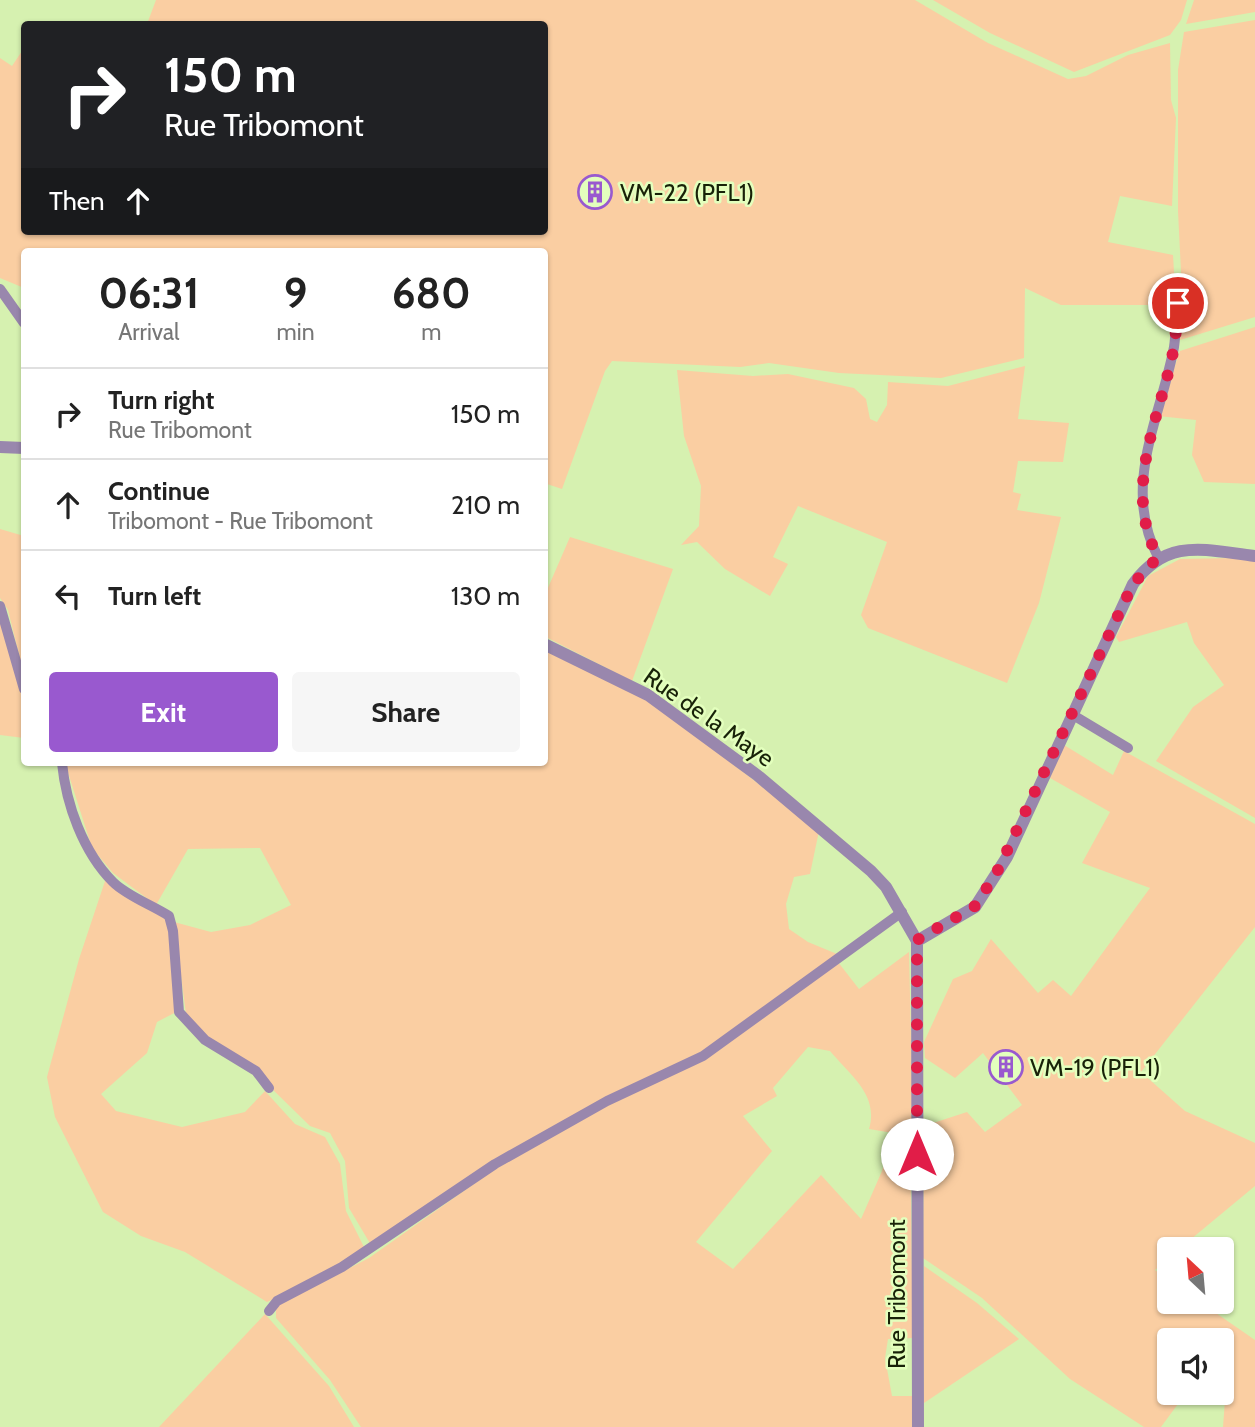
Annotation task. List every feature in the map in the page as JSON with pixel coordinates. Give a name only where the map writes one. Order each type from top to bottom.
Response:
[{"type":"street","points":[[0,289],[21,319]]},
{"type":"street","points":[[1158,557],[1146,535],[1143,519],[1149,435],[1174,348],[1178,303]]},
{"type":"street","points":[[0,447],[21,449]]},
{"type":"street","points":[[917,940],[975,906],[1007,857],[1133,584],[1158,557],[1189,550],[1255,556]]},
{"type":"street","points":[[0,606],[21,679]]},
{"type":"street","name":"Rue de la Maye","points":[[548,646],[648,695],[757,775],[839,842],[878,879],[902,912],[917,940]]},
{"type":"street","points":[[1073,715],[1128,748]]},
{"type":"street","points":[[62,766],[65,794],[89,850],[113,883],[169,916],[173,931],[179,1012],[205,1040],[256,1071],[269,1088]]},
{"type":"street","points":[[269,1311],[277,1301],[342,1267],[495,1164],[607,1101],[703,1056],[902,912]]},
{"type":"street","name":"Rue Tribomont","points":[[917,940],[918,1427]]},
{"type":"shaded area","points":[[156,0],[915,0],[988,43],[1068,79],[1086,76],[1128,55],[1170,43],[1171,100],[1176,118],[1172,206],[1120,196],[1108,242],[1173,255],[1176,305],[1061,305],[1025,288],[1024,358],[941,378],[839,373],[769,363],[740,367],[612,361],[605,371],[562,489],[548,484],[548,248],[21,248],[21,287],[0,278],[0,58],[12,66],[21,52],[21,235],[548,235],[548,21],[148,21]]},
{"type":"shaded area","points":[[933,0],[1187,0],[1181,20],[1170,35],[1074,72],[990,33]]},
{"type":"shaded area","points":[[1194,0],[1255,0],[1255,12],[1186,24]]},
{"type":"shaded area","points":[[1255,20],[1255,317],[1180,340],[1182,292],[1178,211],[1178,70],[1184,32]]},
{"type":"shaded area","points":[[1255,327],[1255,484],[1204,482],[1192,455],[1196,420],[1158,416],[1180,351]]},
{"type":"shaded area","points":[[1025,366],[1018,419],[1069,423],[1063,462],[1018,461],[1013,492],[1021,494],[1017,510],[1061,517],[1039,603],[1007,683],[868,628],[861,615],[887,542],[798,506],[773,557],[788,564],[770,596],[725,569],[697,542],[681,545],[699,526],[701,486],[684,436],[677,370],[753,376],[788,374],[854,388],[866,399],[870,419],[877,422],[887,405],[888,382],[948,386]]},
{"type":"shaded area","points":[[0,529],[21,535],[21,663],[8,610],[0,598]]},
{"type":"shaded area","points":[[570,537],[673,569],[632,681],[548,638],[548,588]]},
{"type":"shaded area","points":[[1233,558],[1255,561],[1255,818],[1156,761],[1193,707],[1224,685],[1194,643],[1187,622],[1119,642],[1116,637],[1148,576],[1180,559]]},
{"type":"shaded area","points":[[0,611],[21,684],[21,738],[0,735]]},
{"type":"shaded area","points":[[548,651],[628,688],[670,715],[819,831],[810,874],[794,877],[786,904],[789,929],[808,942],[837,954],[709,1048],[609,1096],[371,1245],[349,1208],[345,1161],[330,1133],[310,1126],[268,1085],[211,1041],[186,1014],[174,922],[211,932],[250,925],[291,905],[260,848],[188,849],[156,905],[113,873],[92,848],[66,766],[548,766]]},
{"type":"shaded area","points":[[1064,745],[1113,775],[1124,751],[1255,824],[1255,927],[1141,1072],[1185,1111],[1255,1143],[1255,1186],[1193,1237],[1157,1237],[1155,1270],[1157,1314],[1217,1314],[1255,1340],[1255,1427],[1223,1427],[1225,1405],[1234,1405],[1234,1328],[1157,1328],[1157,1405],[1177,1405],[1161,1427],[1144,1427],[1070,1379],[982,1298],[923,1258],[924,1126],[967,1112],[985,1132],[1022,1105],[983,1053],[955,1078],[925,1058],[924,1042],[953,979],[972,971],[991,939],[1038,993],[1053,980],[1071,996],[1150,888],[1082,863],[1110,812],[1050,778]]},
{"type":"shaded area","points":[[106,878],[167,918],[180,1010],[157,1022],[147,1053],[101,1094],[116,1111],[182,1127],[245,1112],[265,1091],[295,1124],[325,1137],[340,1164],[346,1211],[366,1251],[331,1272],[267,1302],[185,1252],[141,1236],[103,1212],[55,1117],[47,1077],[79,959]]},
{"type":"shaded area","points":[[909,952],[913,1124],[893,1133],[869,1129],[870,1106],[861,1087],[830,1051],[808,1047],[773,1088],[777,1096],[743,1116],[772,1151],[696,1242],[733,1269],[821,1175],[861,1219],[882,1171],[890,1142],[910,1137],[913,1338],[888,1339],[885,1358],[892,1396],[913,1396],[914,1427],[361,1427],[330,1380],[276,1318],[276,1306],[369,1258],[492,1171],[594,1112],[709,1056],[838,962],[859,989]]},
{"type":"shaded area","points":[[924,1266],[977,1303],[1019,1339],[924,1403]]},
{"type":"shaded area","points":[[265,1314],[329,1386],[354,1427],[159,1427]]},
{"type":"place","name":"VM-22 (PFL1)","points":[[595,192]]},
{"type":"place","name":"VM-19 (PFL1)","points":[[1006,1067]]},
{"type":"route","points":[[917,1154],[917,940],[975,906],[1007,857],[1133,584],[1158,557],[1146,535],[1143,519],[1149,435],[1174,348],[1178,303]]}]
